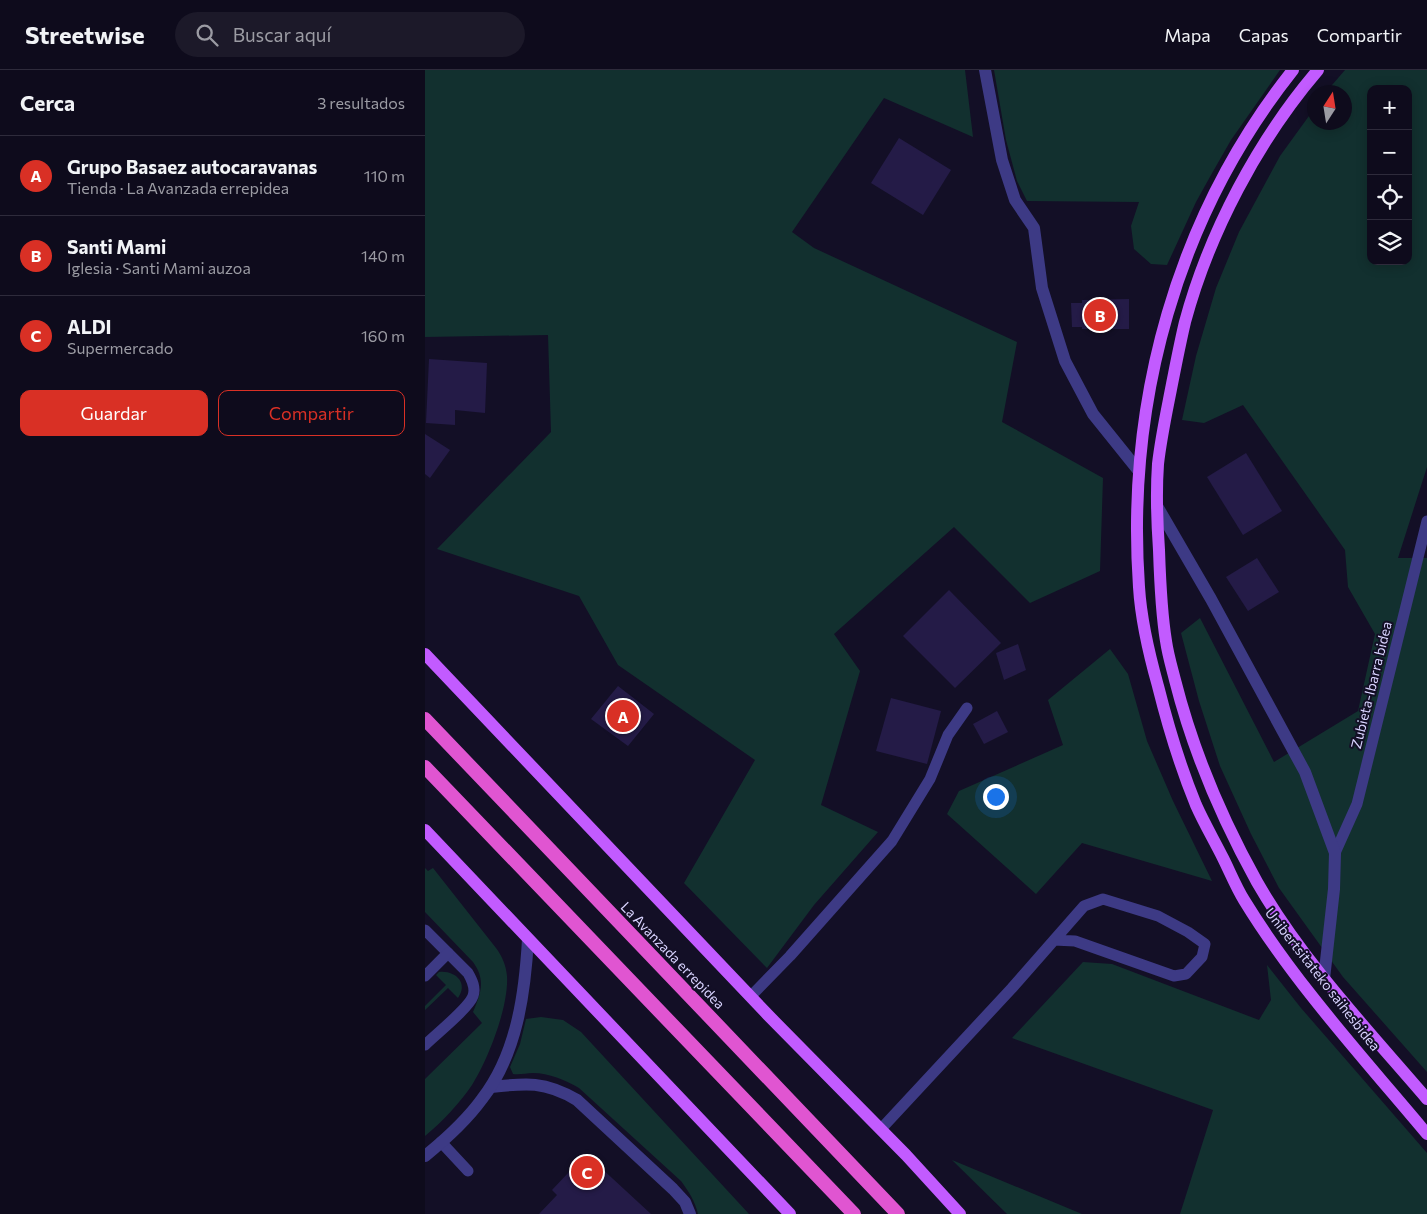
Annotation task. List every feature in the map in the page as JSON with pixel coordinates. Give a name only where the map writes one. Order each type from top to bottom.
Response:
[{"type":"highway","name":"La Avanzada errepidea","points":[[425,719],[898,1214]]},
{"type":"highway","points":[[425,767],[854,1214]]},
{"type":"main road","name":"Unibertsitateko saihesbidea","points":[[1293,70],[1272,97],[1226,170],[1193,241],[1167,311],[1149,396],[1139,470],[1136,508],[1139,590],[1149,652],[1169,730],[1197,805],[1242,897],[1263,931],[1313,996],[1427,1134]]},
{"type":"main road","name":"Unibertsitateko saihesbidea","points":[[1318,70],[1303,88],[1236,194],[1205,261],[1185,322],[1167,408],[1159,463],[1157,506],[1160,590],[1166,644],[1184,715],[1218,804],[1257,882],[1325,979],[1427,1100]]},
{"type":"main road","points":[[425,654],[751,996],[906,1155],[960,1214]]},
{"type":"main road","points":[[425,830],[790,1214]]},
{"type":"main road","points":[[906,1155],[969,1214]]},
{"type":"street","points":[[985,70],[1002,160],[1015,200],[1034,228],[1042,288],[1065,361],[1093,414],[1139,470]]},
{"type":"street","points":[[1157,506],[1211,599],[1305,772],[1335,853],[1334,890],[1325,979]]},
{"type":"street","points":[[425,1156],[456,1129],[491,1087],[514,1033],[526,971],[528,939]]},
{"type":"street","points":[[491,1087],[528,1083],[562,1091],[577,1100],[673,1189],[685,1202],[690,1214]]},
{"type":"lane","name":"Zubieta-Ibarra bidea","points":[[1335,853],[1357,804],[1427,521]]},
{"type":"lane","points":[[751,996],[790,956],[892,841],[930,779],[948,735],[967,708]]},
{"type":"lane","points":[[881,1129],[1012,988],[1054,940],[1084,906],[1103,899],[1158,916],[1188,932],[1205,944],[1202,957],[1186,974],[1174,976],[1075,941],[1054,940]]},
{"type":"lane","points":[[425,930],[468,973],[474,990],[470,1003],[425,1045]]},
{"type":"lane","points":[[425,976],[448,953]]},
{"type":"lane","points":[[441,1142],[468,1171]]},
{"type":"green space","points":[[425,70],[965,70],[973,137],[884,98],[792,232],[814,248],[1017,342],[1002,422],[1103,478],[1100,571],[1030,603],[954,527],[834,634],[860,671],[821,805],[878,832],[814,905],[767,968],[684,883],[755,760],[618,665],[579,596],[437,549],[551,432],[548,335],[425,337]]},
{"type":"green space","points":[[994,70],[1280,70],[1231,140],[1196,202],[1167,265],[1151,264],[1134,249],[1131,226],[1139,202],[1027,201],[1017,181],[1006,140]]},
{"type":"green space","points":[[1345,70],[1427,70],[1427,467],[1398,558],[1427,558],[1427,1072],[1343,977],[1279,888],[1251,834],[1220,766],[1199,701],[1181,633],[1200,618],[1274,762],[1358,711],[1375,634],[1348,587],[1345,550],[1243,405],[1204,423],[1182,420],[1196,356],[1216,288],[1239,232],[1280,156],[1307,119],[1307,130],[1352,130],[1352,85],[1332,85]]},
{"type":"green space","points":[[1110,649],[1128,674],[1147,741],[1173,801],[1212,881],[1082,843],[1036,894],[947,814],[959,791],[1063,745],[1048,700]]},
{"type":"green space","points":[[425,868],[428,871],[433,868],[496,948],[506,968],[507,988],[501,1017],[485,1062],[467,1092],[425,1136],[425,1079],[482,1023],[473,1012],[481,987],[480,975],[477,969],[473,962],[425,912]]},
{"type":"green space","points":[[1083,962],[1112,964],[1259,1020],[1271,1000],[1267,965],[1301,1008],[1427,1153],[1427,1214],[1180,1214],[1213,1110],[1012,1038]]},
{"type":"green space","points":[[439,972],[455,975],[461,983],[461,992],[458,998],[448,988],[425,1010],[425,1006],[446,985],[436,975]]},
{"type":"green space","points":[[541,1017],[563,1020],[581,1032],[749,1214],[698,1214],[691,1197],[681,1181],[579,1088],[545,1074],[513,1074],[510,1067],[520,1044],[526,1019]]},
{"type":"green space","points":[[952,1160],[1082,1214],[1007,1214]]},
{"type":"building","points":[[899,138],[951,170],[923,215],[871,183]]},
{"type":"building","points":[[1129,299],[1129,329],[1082,329],[1082,327],[1072,327],[1071,303],[1082,303],[1082,300]]},
{"type":"building","points":[[429,359],[487,363],[485,413],[455,410],[455,425],[426,423]]},
{"type":"building","points":[[425,434],[450,450],[430,478],[425,474]]},
{"type":"building","points":[[1246,453],[1282,511],[1243,535],[1207,477]]},
{"type":"building","points":[[1257,558],[1279,592],[1248,611],[1226,577]]},
{"type":"building","points":[[949,590],[1001,643],[955,688],[903,636]]},
{"type":"building","points":[[1018,644],[1026,670],[1004,680],[996,653]]},
{"type":"building","points":[[618,686],[654,714],[628,746],[591,719]]},
{"type":"building","points":[[891,698],[941,711],[927,764],[876,751]]},
{"type":"building","points":[[997,711],[1008,732],[984,744],[973,724]]},
{"type":"building","points":[[586,1154],[651,1214],[539,1214],[557,1195],[552,1190]]},
{"type":"place","name":"Santi Mami","points":[[1100,315]]},
{"type":"place","name":"Grupo Basaez autocaravanas","points":[[623,716]]},
{"type":"place","name":"ALDI","points":[[587,1172]]}]
